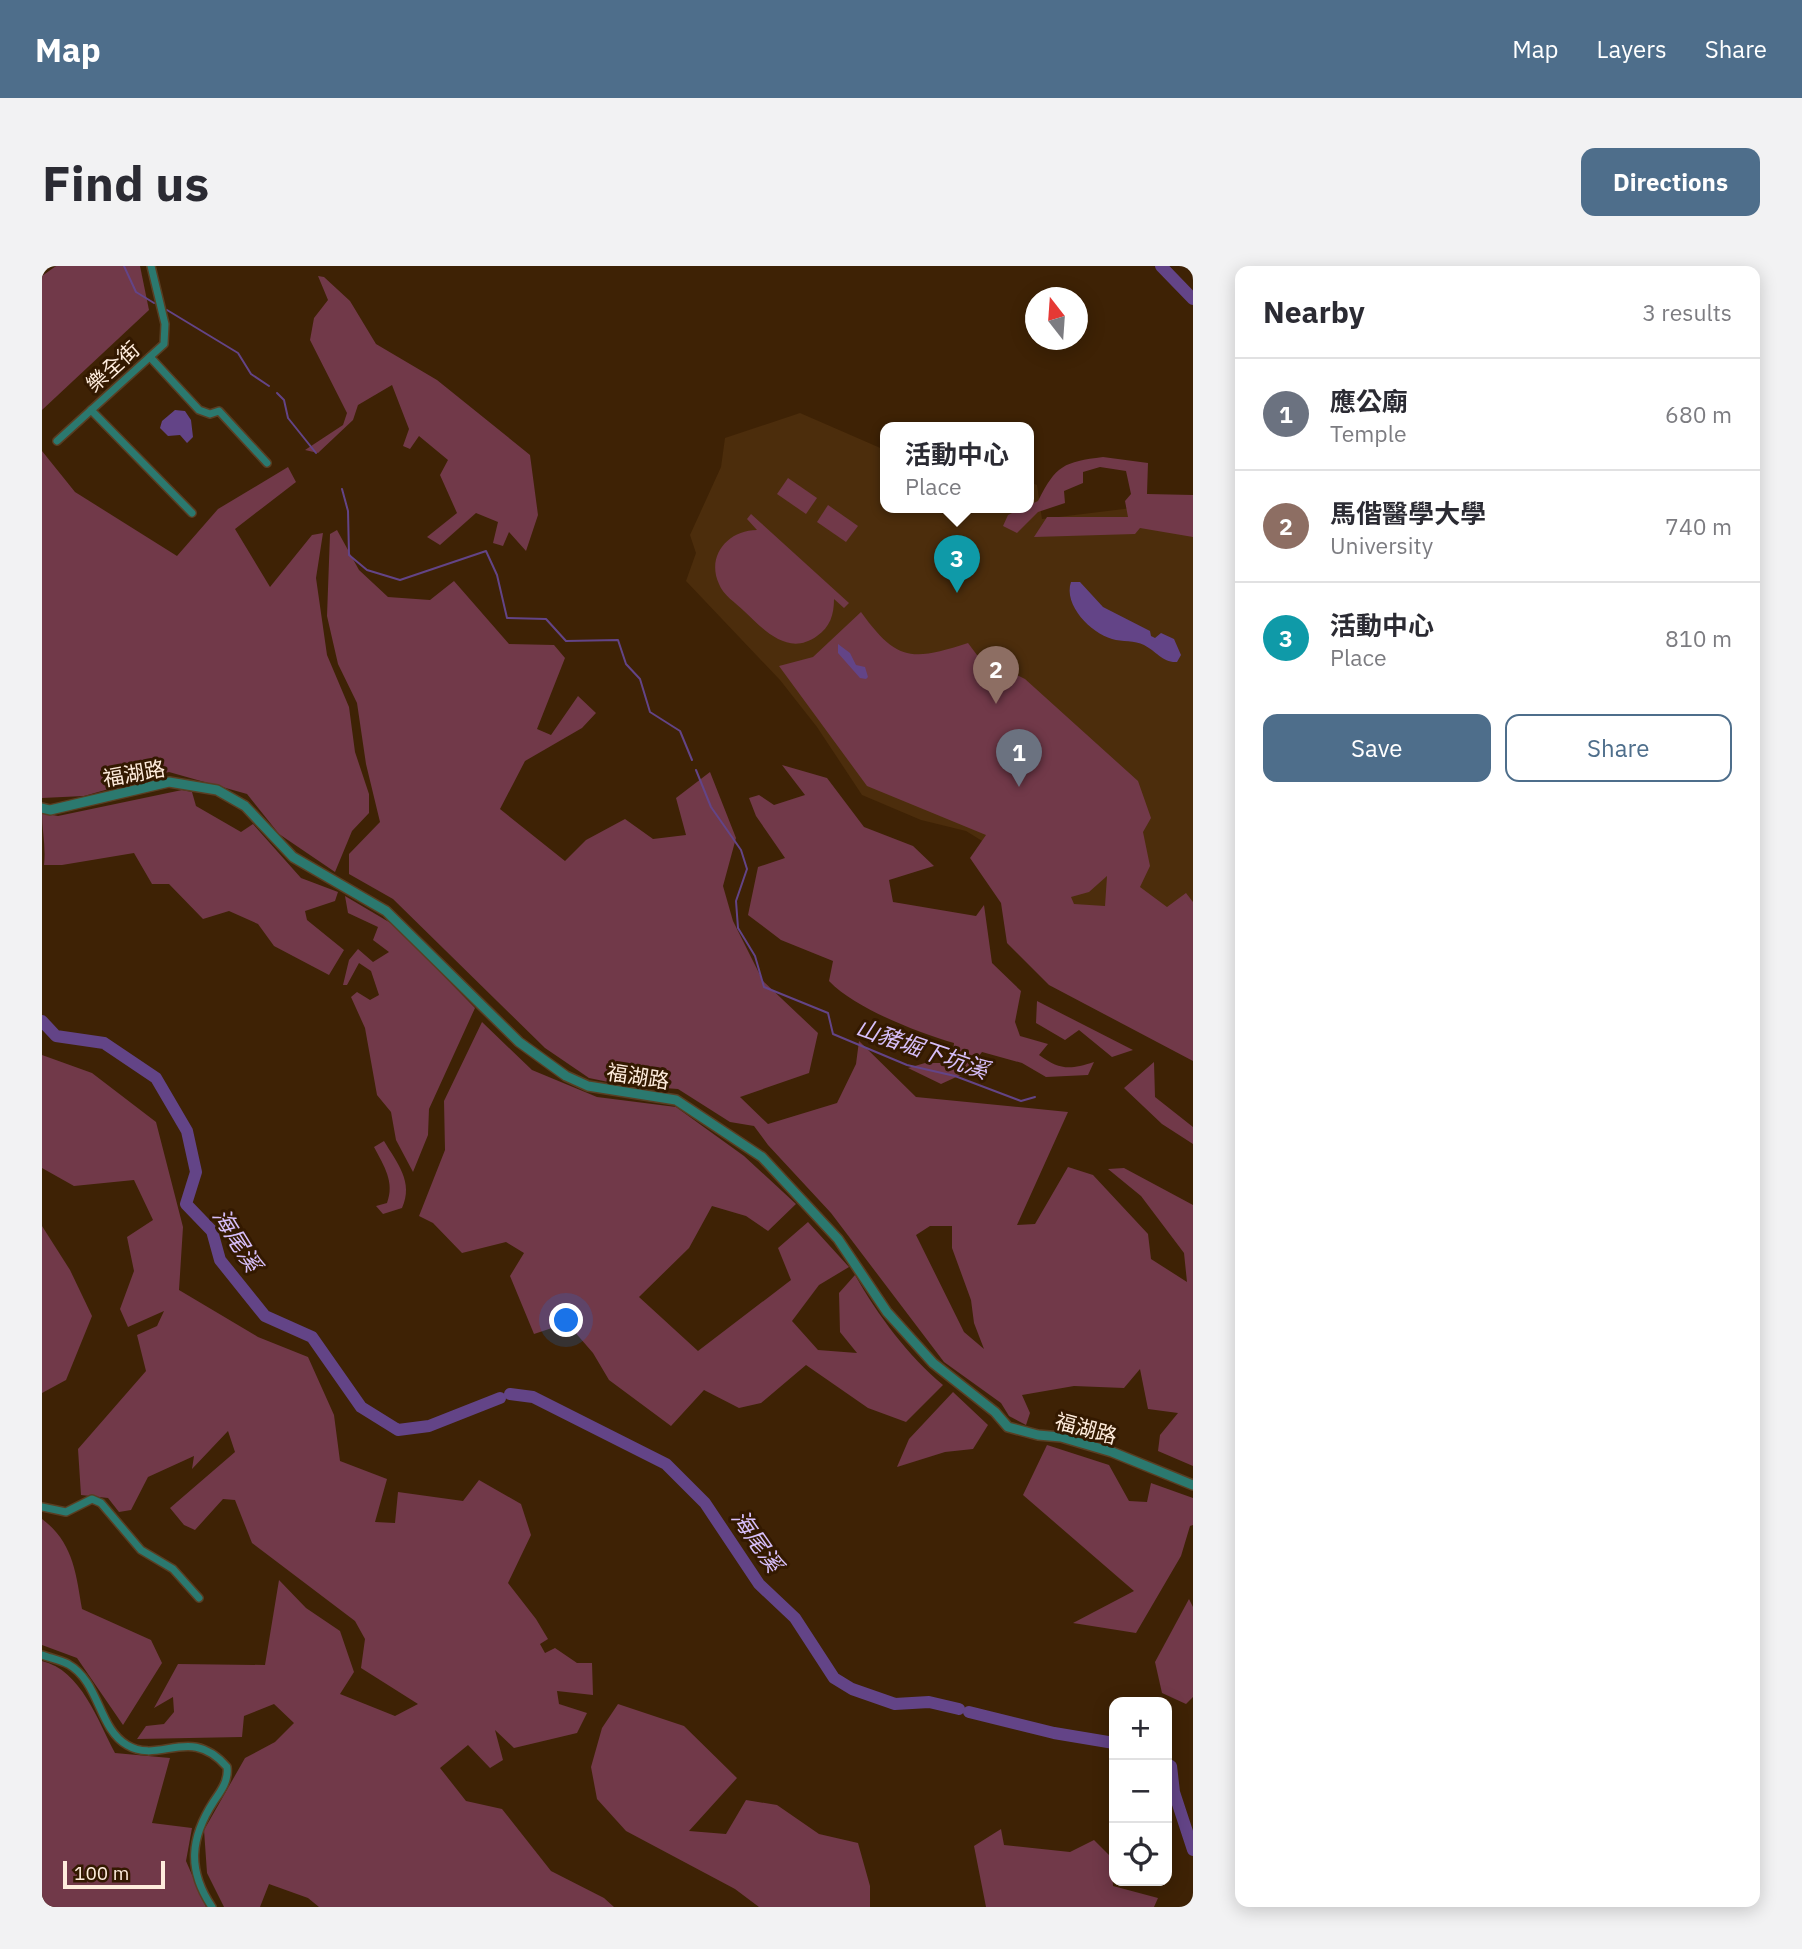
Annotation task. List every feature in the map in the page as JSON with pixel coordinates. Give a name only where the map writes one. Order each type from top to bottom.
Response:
[{"type":"street","name":"樂全街","points":[[57,441],[164,344],[166,336],[151,266]]},
{"type":"street","points":[[150,357],[199,410],[210,414],[219,411],[267,463]]},
{"type":"street","points":[[91,410],[192,513]]},
{"type":"street","name":"福湖路","points":[[42,808],[50,810],[169,782],[217,790],[245,806],[293,857],[386,911],[519,1042],[566,1076],[588,1086],[676,1100],[762,1157],[838,1239],[887,1312],[933,1363],[995,1412],[1008,1427],[1061,1437],[1112,1452],[1193,1485]]},
{"type":"street","points":[[42,1507],[66,1512],[92,1499],[102,1503],[141,1550],[173,1569],[199,1598]]},
{"type":"street","points":[[42,1655],[68,1664],[80,1674],[98,1698],[117,1737],[125,1744],[145,1751],[181,1745],[198,1746],[227,1767],[228,1774],[222,1790],[203,1819],[193,1846],[198,1881],[212,1907]]},
{"type":"shaded area","points":[[56,266],[140,266],[149,310],[42,410],[42,276]]},
{"type":"shaded area","points":[[318,276],[324,277],[350,301],[376,344],[437,380],[530,455],[538,515],[526,551],[509,532],[503,546],[493,543],[498,522],[476,513],[440,545],[427,537],[457,513],[440,475],[448,460],[419,436],[410,449],[403,446],[409,429],[392,385],[358,405],[353,420],[318,453],[305,450],[343,425],[347,413],[310,340],[314,318],[328,300]]},
{"type":"shaded area","points":[[175,410],[185,411],[191,420],[193,437],[187,443],[180,435],[168,436],[160,428],[162,421]]},
{"type":"shaded area","points":[[800,413],[880,448],[880,513],[1034,513],[1034,484],[1037,485],[1042,519],[1140,507],[1193,507],[1193,969],[1084,946],[1013,860],[966,831],[921,820],[862,795],[817,727],[780,680],[686,581],[696,553],[690,535],[721,467],[725,438]]},
{"type":"shaded area","points":[[42,451],[75,492],[177,556],[218,509],[288,467],[296,482],[235,529],[270,587],[312,535],[323,533],[316,578],[327,655],[349,707],[355,752],[369,794],[369,813],[352,831],[335,872],[279,834],[247,794],[169,772],[84,796],[42,798]]},
{"type":"shaded area","points":[[1103,457],[1148,463],[1147,494],[1193,495],[1193,537],[1140,528],[1135,534],[1034,537],[1047,517],[1128,517],[1125,501],[1131,494],[1126,471],[1100,467],[1083,472],[1083,483],[1064,491],[1065,503],[1038,512],[1017,533],[1003,526],[1008,515],[1012,513],[1034,513],[1034,503],[1038,501],[1056,473],[1079,461]]},
{"type":"shaded area","points":[[788,478],[817,498],[806,514],[777,494]]},
{"type":"shaded area","points":[[828,505],[858,526],[846,542],[817,522]]},
{"type":"shaded area","points":[[751,514],[849,603],[844,608],[834,599],[828,625],[806,642],[786,642],[768,633],[727,595],[719,584],[715,564],[718,555],[722,547],[737,534],[757,530],[747,519]]},
{"type":"shaded area","points":[[337,530],[359,570],[388,597],[430,600],[454,581],[509,644],[554,645],[565,658],[537,729],[551,735],[578,696],[596,713],[582,728],[525,761],[500,809],[565,861],[586,840],[625,819],[653,839],[686,835],[676,798],[710,772],[736,838],[723,886],[733,921],[763,981],[818,1033],[809,1073],[740,1097],[768,1124],[837,1103],[856,1064],[859,1041],[916,1097],[1068,1112],[1017,1225],[1035,1224],[1068,1167],[1093,1175],[1148,1234],[1151,1259],[1187,1282],[1184,1253],[1141,1196],[1108,1169],[1124,1168],[1193,1205],[1193,1466],[1158,1451],[1160,1435],[1178,1413],[1148,1409],[1140,1369],[1124,1388],[1074,1386],[1022,1395],[1030,1413],[1026,1425],[1009,1416],[1001,1403],[944,1362],[831,1213],[768,1145],[754,1126],[730,1122],[678,1089],[623,1085],[589,1078],[545,1048],[393,899],[349,874],[349,854],[380,822],[366,764],[357,703],[338,664],[327,616],[330,534]],"holes":[[[930,1226],[952,1226],[952,1248],[971,1300],[974,1323],[984,1349],[964,1332],[916,1235]]]},
{"type":"shaded area","points":[[1071,582],[1080,582],[1103,607],[1150,631],[1151,636],[1155,638],[1161,633],[1174,639],[1181,655],[1177,662],[1164,659],[1140,643],[1112,639],[1096,631],[1075,609],[1071,600]]},
{"type":"shaded area","points":[[861,612],[885,640],[896,649],[907,653],[933,653],[968,643],[977,655],[1025,679],[1138,781],[1151,818],[1143,832],[1150,866],[1140,887],[1167,907],[1186,893],[1193,902],[1193,1061],[1049,985],[1007,943],[1001,903],[970,858],[986,835],[867,786],[779,666],[813,657]],"holes":[[[1107,876],[1105,906],[1074,904],[1071,897],[1089,892]]]},
{"type":"shaded area","points":[[838,644],[850,653],[856,665],[865,667],[868,677],[866,679],[860,678],[838,653]]},
{"type":"shaded area","points":[[782,765],[827,778],[864,827],[913,846],[934,866],[889,880],[893,902],[976,916],[984,905],[992,963],[1021,991],[1015,1022],[1020,1036],[1048,1044],[1039,1055],[1053,1064],[1071,1067],[1094,1062],[1088,1075],[1046,1077],[1022,1063],[982,1052],[965,1073],[941,1084],[908,1068],[925,1063],[952,1063],[954,1043],[905,1026],[855,1001],[829,981],[833,961],[781,940],[748,915],[758,867],[785,858],[756,816],[749,798],[759,795],[774,805],[805,795]]},
{"type":"shaded area","points":[[182,790],[192,792],[196,806],[241,832],[253,824],[301,878],[338,892],[335,901],[305,911],[307,920],[344,950],[329,975],[274,946],[258,924],[229,911],[203,919],[169,884],[152,884],[134,853],[62,865],[44,865],[42,813],[58,816]]},
{"type":"shaded area","points":[[345,896],[394,925],[475,1008],[429,1109],[428,1135],[413,1172],[396,1140],[391,1112],[377,1095],[365,1028],[351,997],[357,992],[370,1000],[379,995],[371,971],[359,963],[347,985],[343,985],[349,960],[358,949],[373,962],[389,952],[373,940],[378,927],[348,913]]},
{"type":"shaded area","points":[[1037,1001],[1133,1050],[1112,1057],[1079,1030],[1065,1040],[1036,1023]]},
{"type":"shaded area","points":[[482,1022],[532,1070],[597,1097],[676,1107],[744,1156],[796,1204],[768,1231],[746,1216],[712,1206],[689,1248],[639,1297],[698,1351],[791,1280],[778,1248],[808,1222],[849,1267],[819,1285],[792,1321],[818,1350],[857,1353],[840,1332],[839,1293],[855,1275],[894,1334],[943,1385],[906,1422],[868,1408],[806,1365],[761,1403],[739,1408],[704,1390],[671,1426],[609,1380],[593,1353],[567,1323],[534,1334],[510,1276],[524,1253],[506,1242],[462,1253],[433,1223],[419,1216],[445,1150],[444,1101]]},
{"type":"shaded area","points":[[42,1055],[92,1073],[156,1122],[183,1227],[179,1290],[258,1337],[308,1357],[334,1415],[340,1461],[387,1479],[375,1522],[395,1523],[398,1492],[463,1501],[479,1480],[521,1504],[531,1535],[508,1583],[548,1639],[540,1644],[545,1653],[555,1648],[577,1663],[592,1663],[593,1695],[557,1691],[559,1704],[587,1713],[577,1733],[514,1748],[495,1730],[503,1760],[490,1768],[468,1745],[440,1768],[466,1801],[502,1809],[551,1871],[604,1898],[614,1907],[319,1907],[308,1898],[269,1884],[260,1907],[224,1907],[207,1873],[204,1830],[245,1758],[275,1742],[294,1723],[274,1704],[244,1716],[242,1737],[137,1739],[146,1726],[164,1724],[174,1712],[173,1697],[154,1708],[178,1664],[265,1665],[279,1580],[306,1608],[340,1631],[354,1672],[340,1694],[395,1716],[418,1704],[361,1668],[365,1639],[355,1621],[252,1543],[235,1500],[223,1499],[195,1530],[184,1525],[170,1508],[235,1452],[228,1431],[192,1469],[194,1456],[148,1477],[131,1510],[119,1512],[108,1498],[81,1495],[78,1449],[146,1371],[137,1335],[157,1326],[164,1311],[128,1327],[120,1309],[134,1271],[127,1237],[153,1220],[134,1180],[74,1186],[42,1168]]},
{"type":"shaded area","points":[[1154,1062],[1155,1097],[1193,1127],[1193,1144],[1162,1124],[1124,1088]]},
{"type":"shaded area","points":[[384,1141],[399,1165],[406,1190],[402,1208],[383,1214],[376,1206],[387,1203],[390,1188],[385,1168],[374,1147]]},
{"type":"shaded area","points":[[42,1226],[70,1270],[92,1316],[66,1380],[42,1393]]},
{"type":"shaded area","points":[[953,1392],[988,1425],[973,1449],[945,1452],[897,1467],[909,1439]]},
{"type":"shaded area","points":[[1047,1445],[1109,1465],[1129,1501],[1147,1502],[1151,1483],[1193,1498],[1193,1525],[1190,1526],[1181,1556],[1136,1633],[1073,1623],[1134,1591],[1023,1495]]},
{"type":"shaded area","points":[[42,1519],[67,1548],[75,1571],[82,1609],[151,1640],[162,1663],[123,1725],[77,1658],[42,1645]]},
{"type":"shaded area","points":[[1189,1599],[1193,1607],[1193,1697],[1186,1704],[1162,1693],[1155,1662]]},
{"type":"shaded area","points":[[42,1661],[56,1666],[78,1686],[95,1712],[115,1753],[170,1758],[152,1823],[192,1828],[186,1861],[206,1907],[42,1907]]},
{"type":"shaded area","points":[[618,1704],[684,1726],[737,1778],[689,1831],[726,1834],[746,1800],[777,1805],[819,1834],[858,1843],[870,1886],[870,1907],[759,1907],[735,1889],[626,1831],[597,1799],[591,1767],[602,1728]]},
{"type":"shaded area","points":[[1001,1829],[1004,1845],[1070,1852],[1094,1840],[1109,1855],[1109,1886],[1158,1898],[1154,1907],[986,1907],[974,1846]]},
{"type":"waterway","name":"山豬堀下坑溪","points":[[124,266],[136,292],[154,303]]},
{"type":"waterway","points":[[1161,266],[1193,299]]},
{"type":"waterway","name":"山豬堀下坑溪","points":[[167,310],[238,353],[251,374],[269,386]]},
{"type":"waterway","name":"山豬堀下坑溪","points":[[277,393],[284,400],[288,418],[316,453]]},
{"type":"waterway","name":"山豬堀下坑溪","points":[[342,489],[348,511],[349,555],[367,570],[400,580],[486,551],[497,575],[507,618],[546,619],[566,641],[618,640],[626,664],[640,679],[650,712],[680,731],[692,760]]},
{"type":"waterway","name":"山豬堀下坑溪","points":[[696,770],[711,807],[741,850],[747,869],[736,901],[738,928],[755,956],[764,987],[828,1013],[833,1034],[907,1065],[955,1076],[1021,1101],[1035,1097]]},
{"type":"waterway","name":"海尾溪","points":[[42,1021],[56,1036],[104,1043],[156,1078],[187,1131],[196,1172],[186,1204],[212,1231],[220,1260],[265,1316],[312,1337],[361,1407],[398,1430],[429,1426],[500,1398]]},
{"type":"waterway","name":"海尾溪","points":[[510,1394],[533,1397],[666,1464],[705,1503],[759,1584],[795,1618],[834,1678],[852,1689],[895,1704],[929,1702],[959,1709]]},
{"type":"waterway","name":"海尾溪","points":[[969,1712],[1054,1733],[1109,1742]]},
{"type":"waterway","name":"海尾溪","points":[[1172,1775],[1174,1792],[1193,1850]]},
{"type":"place","name":"活動中心","points":[[957,593]]},
{"type":"place","name":"馬偕醫學大學","points":[[996,704]]},
{"type":"place","name":"應公廟","points":[[1019,787]]}]
